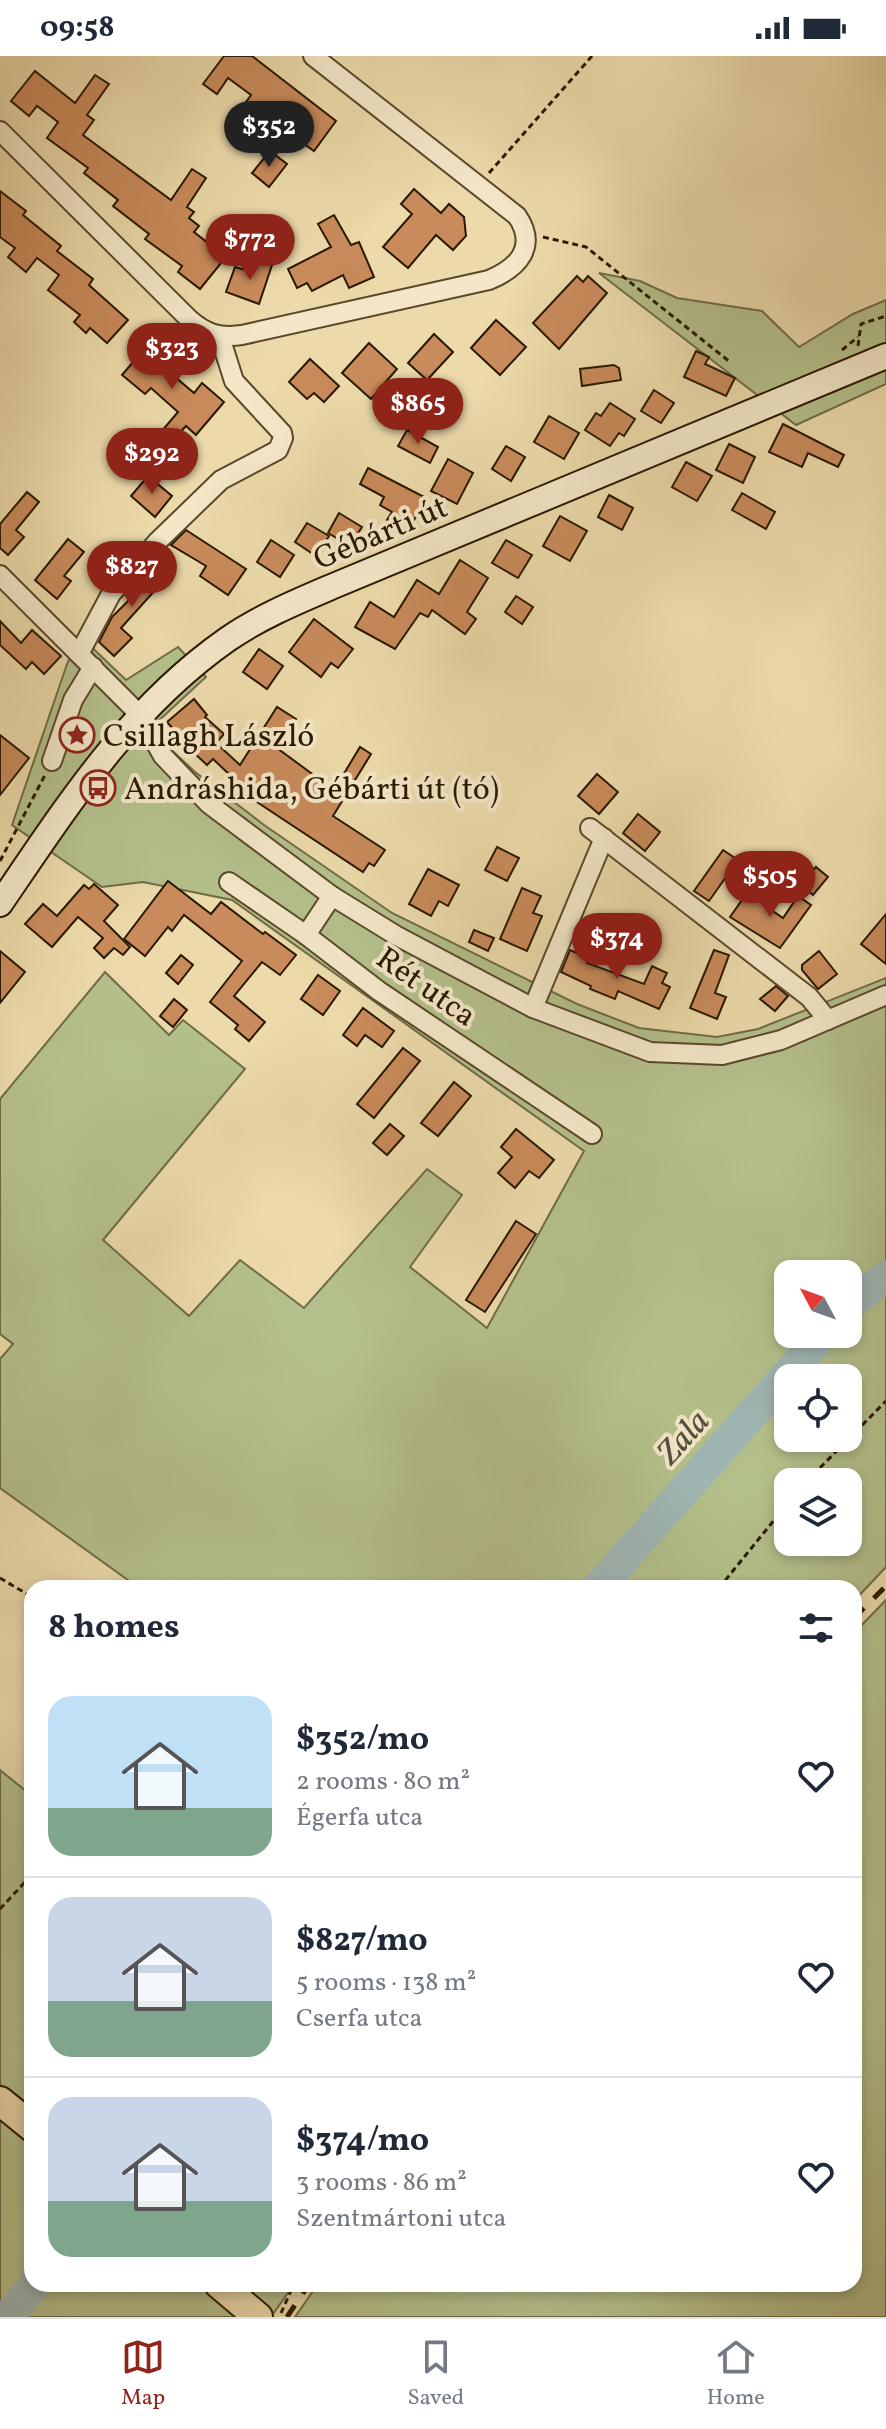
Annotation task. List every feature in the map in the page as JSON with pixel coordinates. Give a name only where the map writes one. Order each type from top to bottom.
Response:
[{"type":"main road","name":"Gébárti út","points":[[0,904],[82,784],[139,714],[176,679],[229,638],[285,607],[886,356]]},
{"type":"main road","points":[[0,2101],[24,2121]]},
{"type":"main road","points":[[231,2292],[264,2315]]},
{"type":"street","points":[[0,131],[189,319],[207,333],[220,337],[242,335],[489,280],[513,268],[527,240],[517,216],[313,56]]},
{"type":"street","points":[[52,761],[111,594],[157,542],[221,480],[278,450],[282,444],[282,433],[234,381],[220,337]]},
{"type":"street","points":[[0,575],[139,714],[163,756],[193,789],[332,896],[397,936],[533,1008],[650,1052],[722,1055],[781,1040],[886,995]]},
{"type":"street","points":[[533,1008],[597,833],[809,997],[828,1020]]},
{"type":"street","name":"Rét utca","points":[[229,882],[379,991],[592,1134]]},
{"type":"street","points":[[306,935],[332,896]]},
{"type":"path","points":[[478,185],[592,56]]},
{"type":"path","points":[[527,240],[586,247],[730,362]]},
{"type":"path","points":[[858,337],[865,321],[886,316]]},
{"type":"path","points":[[0,861],[52,761]]},
{"type":"path","points":[[820,1468],[886,1401]]},
{"type":"path","points":[[725,1580],[774,1520]]},
{"type":"path","points":[[0,1578],[24,1593]]},
{"type":"path","points":[[0,1909],[15,1897],[24,1884]]},
{"type":"path","points":[[264,2315],[286,2292]]},
{"type":"green space","points":[[599,273],[640,281],[677,298],[762,311],[799,347],[853,314],[886,300],[886,384],[796,425]]},
{"type":"green space","points":[[80,636],[126,680],[178,647],[206,677],[155,724],[163,742],[195,772],[264,825],[392,913],[577,1004],[639,1028],[717,1037],[758,1029],[886,978],[886,1567],[862,1592],[862,1580],[128,1580],[0,1488],[0,1359],[13,1344],[0,1334],[0,1099],[105,972],[169,1035],[183,1020],[245,1069],[103,1240],[189,1316],[240,1260],[304,1308],[427,1169],[462,1195],[410,1267],[487,1328],[584,1151],[232,900],[143,882],[102,887],[12,825],[67,664]]},
{"type":"green space","points":[[886,1600],[886,2317],[295,2317],[312,2292],[862,2292],[862,1625]]},
{"type":"green space","points":[[0,1770],[24,1790],[24,2292],[288,2292],[271,2317],[0,2317]]},
{"type":"building","points":[[224,56],[252,56],[336,121],[314,151],[246,102],[251,95],[228,78],[217,94],[203,84]]},
{"type":"building","points":[[35,71],[75,103],[95,75],[109,84],[87,115],[94,120],[83,135],[171,200],[192,169],[206,178],[187,207],[194,212],[189,218],[199,226],[194,232],[226,257],[200,289],[178,272],[182,266],[145,239],[149,234],[113,206],[118,200],[84,173],[88,168],[47,138],[58,122],[37,106],[29,116],[11,101]]},
{"type":"building","points":[[270,151],[287,164],[269,187],[252,173]]},
{"type":"building","points":[[414,189],[441,213],[449,204],[464,217],[466,236],[453,250],[436,235],[408,268],[383,247],[412,214],[401,204]]},
{"type":"building","points":[[0,191],[26,211],[23,215],[61,246],[57,251],[93,279],[89,285],[128,320],[107,343],[90,328],[86,333],[74,322],[80,315],[48,290],[59,275],[37,258],[26,272],[8,257],[15,248],[0,237]]},
{"type":"building","points":[[334,215],[351,245],[359,242],[374,277],[349,288],[343,275],[312,291],[307,283],[297,288],[288,269],[331,247],[318,224]]},
{"type":"building","points":[[257,259],[272,265],[259,304],[226,292],[235,267],[252,272]]},
{"type":"building","points":[[577,276],[583,282],[588,276],[607,293],[559,349],[533,323]]},
{"type":"building","points":[[496,320],[526,347],[500,375],[471,348]]},
{"type":"building","points":[[434,334],[453,352],[427,380],[408,363]]},
{"type":"building","points":[[152,340],[175,360],[167,370],[194,393],[202,383],[224,402],[196,435],[186,426],[171,442],[160,433],[178,412],[151,388],[145,394],[122,375]]},
{"type":"building","points":[[369,343],[397,369],[371,399],[342,373]]},
{"type":"building","points":[[696,351],[709,357],[705,364],[735,378],[726,396],[684,377]]},
{"type":"building","points":[[310,359],[339,386],[324,402],[314,393],[307,399],[289,382]]},
{"type":"building","points":[[614,365],[619,368],[621,380],[582,386],[580,369]]},
{"type":"building","points":[[654,390],[674,403],[661,423],[641,411]]},
{"type":"building","points":[[610,403],[635,419],[624,436],[619,433],[610,446],[585,430],[596,413],[601,416]]},
{"type":"building","points":[[549,416],[579,433],[564,459],[534,442]]},
{"type":"building","points":[[783,424],[844,455],[838,467],[808,453],[802,467],[769,452]]},
{"type":"building","points":[[407,430],[438,447],[430,463],[398,446]]},
{"type":"building","points":[[729,444],[755,457],[743,483],[716,470]]},
{"type":"building","points":[[506,446],[525,457],[511,481],[492,469]]},
{"type":"building","points":[[448,459],[473,473],[457,504],[431,491]]},
{"type":"building","points":[[686,462],[712,476],[697,501],[672,487]]},
{"type":"building","points":[[368,468],[426,498],[412,524],[404,520],[400,527],[387,520],[392,512],[380,505],[384,497],[360,484]]},
{"type":"building","points":[[148,476],[172,496],[155,517],[131,496]]},
{"type":"building","points":[[27,492],[39,502],[16,530],[24,537],[8,555],[0,548],[0,524]]},
{"type":"building","points":[[742,493],[775,512],[766,529],[732,510]]},
{"type":"building","points":[[609,495],[633,508],[622,530],[598,517]]},
{"type":"building","points":[[339,513],[362,527],[350,546],[328,533]]},
{"type":"building","points":[[560,516],[587,531],[570,561],[543,546]]},
{"type":"building","points":[[307,523],[329,536],[316,556],[295,542]]},
{"type":"building","points":[[186,530],[246,569],[228,595],[200,576],[206,566],[171,545]]},
{"type":"building","points":[[68,539],[84,552],[64,576],[71,581],[57,599],[35,580]]},
{"type":"building","points":[[271,540],[294,555],[280,577],[257,562]]},
{"type":"building","points":[[506,540],[532,555],[518,578],[492,563]]},
{"type":"building","points":[[160,557],[169,564],[154,585],[157,588],[121,628],[132,638],[114,656],[99,642],[112,617],[135,594],[130,590]]},
{"type":"building","points":[[460,560],[488,578],[467,612],[476,619],[465,634],[432,610],[428,617],[420,613],[395,649],[355,627],[370,602],[394,617],[417,580],[439,594]]},
{"type":"building","points":[[516,596],[533,607],[522,624],[505,612]]},
{"type":"building","points":[[314,619],[353,649],[338,668],[331,663],[321,677],[289,652]]},
{"type":"building","points":[[0,621],[21,643],[32,630],[61,656],[44,674],[32,662],[26,669],[0,645]]},
{"type":"building","points":[[259,649],[283,666],[267,689],[243,672]]},
{"type":"building","points":[[194,699],[207,715],[205,717],[224,734],[216,743],[240,765],[277,707],[296,719],[277,748],[334,790],[360,747],[371,754],[333,816],[385,850],[374,866],[369,863],[363,872],[228,783],[232,777],[213,759],[207,765],[167,722]]},
{"type":"building","points":[[0,735],[29,758],[0,795]]},
{"type":"building","points":[[597,774],[618,792],[599,814],[578,796]]},
{"type":"building","points":[[638,814],[660,832],[645,851],[623,833]]},
{"type":"building","points":[[497,847],[519,858],[507,881],[485,870]]},
{"type":"building","points":[[723,850],[738,860],[709,901],[694,891]]},
{"type":"building","points":[[816,867],[828,877],[813,895],[801,886]]},
{"type":"building","points":[[428,869],[459,885],[448,906],[439,901],[431,916],[409,904]]},
{"type":"building","points":[[168,881],[211,914],[221,902],[296,955],[280,975],[262,962],[234,996],[265,1022],[249,1041],[235,1029],[238,1025],[210,1002],[242,961],[184,915],[172,931],[168,927],[145,956],[124,939]]},
{"type":"building","points":[[94,884],[118,905],[104,921],[130,947],[123,955],[114,948],[104,958],[94,948],[103,938],[78,917],[52,947],[25,924],[43,904],[57,916],[84,885],[89,889]]},
{"type":"building","points":[[522,888],[541,896],[533,913],[542,916],[527,951],[500,939]]},
{"type":"building","points":[[747,893],[783,918],[798,896],[811,905],[780,948],[730,917]]},
{"type":"building","points":[[886,914],[886,964],[861,944]]},
{"type":"building","points":[[474,930],[494,938],[488,951],[469,942]]},
{"type":"building","points":[[570,950],[589,958],[587,963],[644,984],[652,966],[667,973],[662,983],[670,987],[659,1009],[618,991],[615,999],[561,972]]},
{"type":"building","points":[[714,950],[729,955],[715,993],[726,997],[717,1019],[690,1008]]},
{"type":"building","points":[[0,951],[25,972],[0,1003]]},
{"type":"building","points":[[819,951],[837,974],[818,989],[802,970],[802,965]]},
{"type":"building","points":[[181,955],[193,965],[178,984],[166,973]]},
{"type":"building","points":[[318,975],[340,991],[323,1015],[301,999]]},
{"type":"building","points":[[776,986],[788,996],[775,1011],[760,999]]},
{"type":"building","points":[[174,999],[187,1010],[173,1027],[160,1016]]},
{"type":"building","points":[[363,1008],[394,1031],[382,1047],[365,1035],[357,1046],[343,1035]]},
{"type":"building","points":[[403,1048],[420,1061],[374,1118],[357,1104]]},
{"type":"building","points":[[454,1082],[471,1096],[438,1136],[421,1123]]},
{"type":"building","points":[[390,1124],[404,1136],[387,1155],[373,1143]]},
{"type":"building","points":[[516,1129],[554,1160],[539,1178],[529,1171],[515,1188],[498,1173],[512,1157],[501,1147]]},
{"type":"building","points":[[516,1221],[536,1234],[485,1312],[466,1300]]},
{"type":"waterway","name":"Zala","points":[[862,1295],[886,1276]]},
{"type":"waterway","name":"Zala","points":[[605,1580],[811,1348]]},
{"type":"waterway","name":"Zala","points":[[8,2317],[28,2292]]},
{"type":"railway","points":[[862,1610],[886,1586]]},
{"type":"railway","points":[[287,2317],[304,2292]]},
{"type":"place","name":"Csillagh László","points":[[77,735]]},
{"type":"place","name":"Andráshida, Gébárti út (tó)","points":[[98,788]]}]
